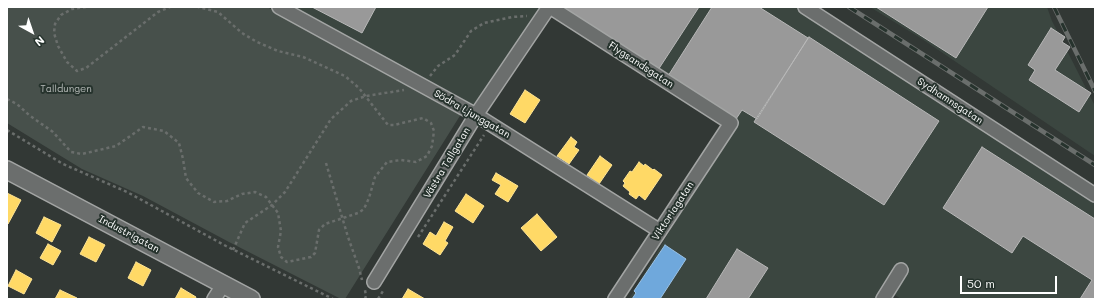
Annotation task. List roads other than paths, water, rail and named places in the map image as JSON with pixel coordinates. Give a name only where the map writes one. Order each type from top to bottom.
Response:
[{"type":"street","name":"Södra Ljunggatan","points":[[279,7],[476,115],[660,231]]},
{"type":"street","name":"Sydhamnsgatan","points":[[805,7],[1095,196]]},
{"type":"street","name":"Västra Tallgatan","points":[[381,284],[476,115],[547,10]]},
{"type":"street","name":"Flygsandsgatan","points":[[547,10],[731,122]]},
{"type":"street","name":"Viktoriagatan","points":[[615,299],[731,122]]},
{"type":"street","name":"Industrigatan","points":[[7,170],[250,299]]},
{"type":"street","points":[[883,299],[901,270]]},
{"type":"street","points":[[214,299],[223,285]]},
{"type":"railway","points":[[849,7],[1095,165]]},
{"type":"railway","points":[[1054,7],[1095,91]]},
{"type":"park label","name":"Talldungen","points":[[66,89]]}]
